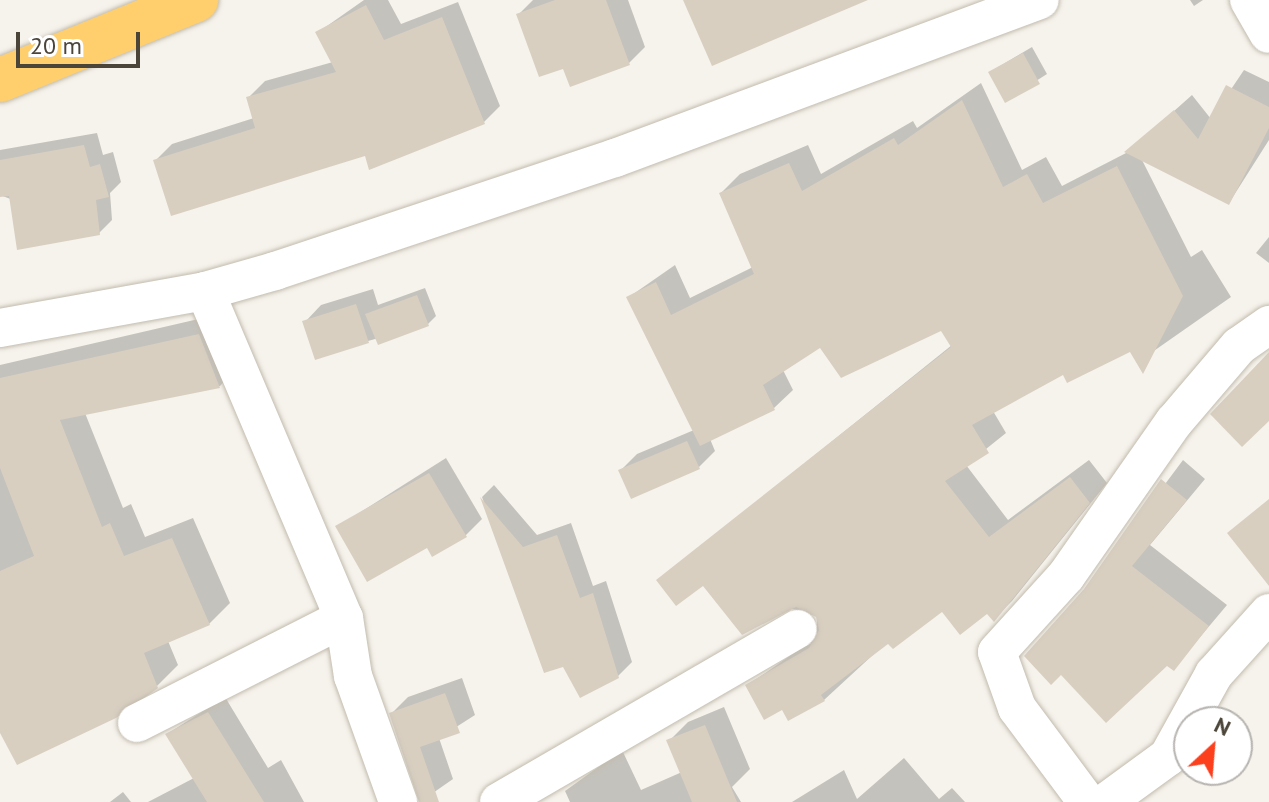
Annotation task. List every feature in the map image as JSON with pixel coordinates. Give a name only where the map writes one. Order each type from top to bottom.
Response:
[{"type":"highway","points":[[0,80],[196,0]]},
{"type":"street","points":[[0,328],[205,291],[615,158],[1040,0]]},
{"type":"street","points":[[1249,0],[1269,34]]},
{"type":"street","points":[[205,291],[344,618],[353,676],[398,802]]},
{"type":"street","points":[[1087,802],[1017,708],[997,652],[1066,576],[1174,422],[1239,346],[1269,325]]},
{"type":"street","points":[[1106,802],[1168,757],[1214,674],[1269,613]]},
{"type":"street","points":[[137,723],[344,618]]},
{"type":"street","points":[[499,802],[797,629]]},
{"type":"building","points":[[555,0],[606,0],[630,65],[570,87],[563,69],[539,77],[516,14]]},
{"type":"building","points":[[683,0],[868,0],[712,66]]},
{"type":"building","points":[[366,5],[384,40],[442,17],[485,124],[369,170],[365,156],[171,216],[153,160],[255,128],[246,97],[336,72],[315,32]]},
{"type":"building","points":[[1023,53],[1040,84],[1005,103],[988,72]]},
{"type":"building","points":[[1226,85],[1269,107],[1269,128],[1229,205],[1124,152],[1174,110],[1198,139]]},
{"type":"building","points":[[962,100],[1003,187],[1027,174],[1043,203],[1117,166],[1183,296],[1143,374],[1130,352],[1067,383],[1063,375],[972,425],[989,453],[945,481],[989,537],[1070,477],[1090,503],[994,622],[987,614],[960,635],[942,612],[893,649],[888,644],[821,695],[825,701],[788,721],[782,710],[764,720],[745,685],[809,648],[819,630],[816,617],[796,607],[742,635],[703,586],[676,606],[656,580],[951,347],[941,331],[841,378],[820,348],[763,385],[775,410],[700,446],[626,297],[656,282],[671,315],[754,274],[719,193],[789,163],[802,191],[894,138],[898,145]]},
{"type":"building","points":[[84,145],[90,167],[100,164],[109,197],[96,200],[100,235],[17,250],[9,196],[0,197],[0,160]]},
{"type":"building","points":[[417,295],[429,326],[378,345],[365,314]]},
{"type":"building","points":[[356,304],[369,343],[315,360],[302,321]]},
{"type":"building","points":[[199,334],[220,388],[60,420],[102,527],[110,523],[124,556],[172,538],[210,625],[144,653],[158,688],[116,718],[17,765],[0,733],[0,571],[34,556],[0,468],[0,378]]},
{"type":"building","points":[[1269,352],[1269,421],[1242,447],[1210,414]]},
{"type":"building","points":[[687,441],[700,469],[631,499],[618,470]]},
{"type":"building","points":[[429,473],[467,537],[432,557],[427,548],[367,582],[335,526]]},
{"type":"building","points":[[1161,479],[1187,500],[1132,566],[1209,626],[1174,671],[1167,666],[1106,723],[1061,675],[1051,685],[1024,656],[1084,589]]},
{"type":"building","points":[[480,497],[523,547],[557,535],[580,598],[593,593],[619,678],[580,698],[563,667],[544,673]]},
{"type":"building","points":[[1269,499],[1269,586],[1227,533]]},
{"type":"building","points":[[445,693],[460,733],[420,747],[439,802],[419,802],[389,713]]},
{"type":"building","points":[[208,712],[264,802],[207,802],[165,734]]},
{"type":"building","points":[[705,725],[737,802],[692,802],[666,740]]}]
